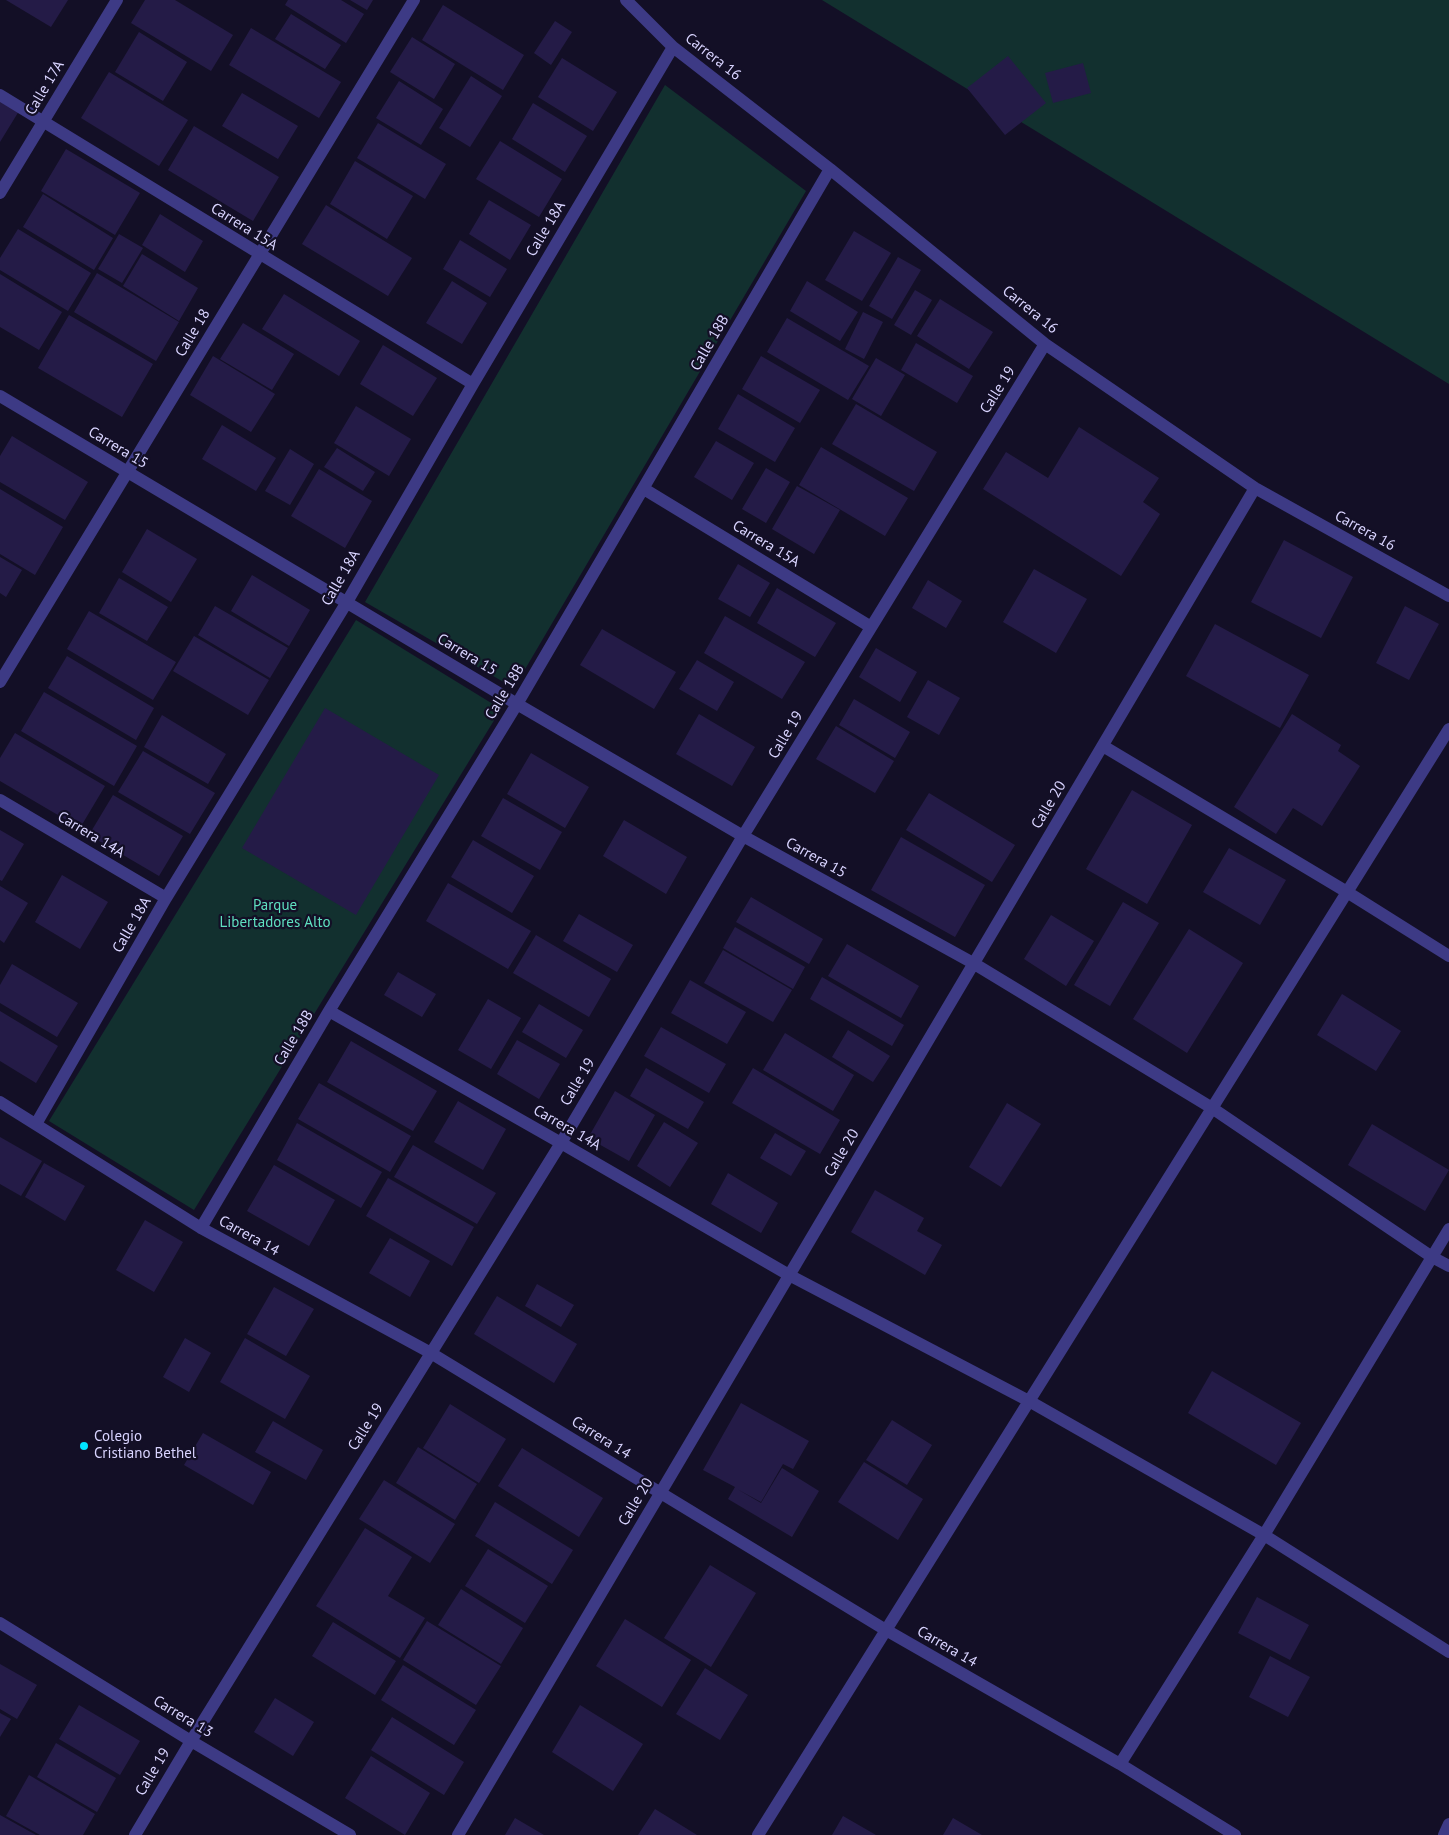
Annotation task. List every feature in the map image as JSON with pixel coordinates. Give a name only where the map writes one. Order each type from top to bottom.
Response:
[{"type":"street","name":"Calle 17A","points":[[0,193],[117,0]]},
{"type":"street","name":"Calle 18","points":[[0,682],[414,0]]},
{"type":"street","name":"Carrera 16","points":[[626,0],[673,47],[830,168],[1045,344],[1255,488],[1449,596]]},
{"type":"street","name":"Calle 18A","points":[[36,1124],[166,898],[346,602],[673,47]]},
{"type":"street","name":"Carrera 15A","points":[[0,95],[473,384]]},
{"type":"street","name":"Calle 18B","points":[[201,1228],[329,1012],[518,704],[830,168]]},
{"type":"street","name":"Calle 19","points":[[135,1835],[190,1741],[561,1143],[743,836],[1045,344]]},
{"type":"street","name":"Carrera 15","points":[[0,396],[128,474],[743,836],[973,963],[1212,1108],[1432,1257],[1449,1266]]},
{"type":"street","name":"Carrera 15A","points":[[644,488],[871,627]]},
{"type":"street","name":"Calle 20","points":[[458,1835],[1255,488]]},
{"type":"street","points":[[758,1835],[1449,729]]},
{"type":"street","points":[[1103,746],[1347,892],[1449,956]]},
{"type":"street","name":"Carrera 14A","points":[[0,800],[166,898]]},
{"type":"street","name":"Carrera 14A","points":[[329,1012],[561,1143],[789,1276],[1029,1401],[1264,1535],[1449,1652]]},
{"type":"street","name":"Carrera 14","points":[[0,1102],[201,1228],[431,1353],[886,1630],[1120,1764],[1235,1835]]},
{"type":"street","points":[[1120,1764],[1264,1535],[1449,1229]]},
{"type":"street","name":"Carrera 13","points":[[0,1623],[190,1741],[350,1835]]},
{"type":"street","points":[[1444,1835],[1449,1824]]},
{"type":"green space","points":[[822,0],[1449,0],[1449,384]]},
{"type":"green space","points":[[665,85],[806,191],[514,688],[365,602]]},
{"type":"green space","name":"Parque Libertadores Alto","points":[[356,620],[501,709],[194,1210],[49,1121]]},
{"type":"building","points":[[6,0],[68,0],[51,27]]},
{"type":"building","points":[[145,0],[175,0],[233,35],[211,71],[131,23]]},
{"type":"building","points":[[288,0],[341,0],[364,14],[346,43],[285,5]]},
{"type":"building","points":[[350,0],[373,0],[367,10]]},
{"type":"building","points":[[443,5],[524,55],[503,90],[422,40]]},
{"type":"building","points":[[291,14],[341,45],[325,69],[275,39]]},
{"type":"building","points":[[555,21],[572,32],[551,65],[534,53]]},
{"type":"building","points":[[251,28],[341,82],[319,118],[229,65]]},
{"type":"building","points":[[139,32],[187,62],[163,101],[115,72]]},
{"type":"building","points":[[412,37],[455,64],[434,99],[390,72]]},
{"type":"building","points":[[1008,56],[1046,103],[1005,135],[967,88]]},
{"type":"building","points":[[562,58],[617,92],[593,131],[538,97]]},
{"type":"building","points":[[1083,63],[1091,93],[1053,103],[1045,73]]},
{"type":"building","points":[[109,72],[188,120],[159,166],[81,118]]},
{"type":"building","points":[[471,76],[502,96],[470,147],[439,128]]},
{"type":"building","points":[[399,81],[443,109],[421,145],[376,118]]},
{"type":"building","points":[[242,93],[298,126],[278,159],[222,126]]},
{"type":"building","points":[[0,100],[19,111],[0,142]]},
{"type":"building","points":[[533,103],[587,136],[565,172],[512,139]]},
{"type":"building","points":[[378,123],[446,164],[425,199],[357,158]]},
{"type":"building","points":[[194,126],[279,177],[253,221],[168,170]]},
{"type":"building","points":[[500,141],[562,179],[539,217],[476,179]]},
{"type":"building","points":[[66,149],[140,193],[115,235],[41,191]]},
{"type":"building","points":[[355,161],[413,196],[387,239],[330,204]]},
{"type":"building","points":[[43,194],[113,238],[94,270],[23,227]]},
{"type":"building","points":[[489,200],[531,225],[510,260],[469,234]]},
{"type":"building","points":[[326,205],[412,258],[388,296],[302,244]]},
{"type":"building","points":[[160,214],[203,241],[185,272],[142,245]]},
{"type":"building","points":[[18,229],[91,273],[68,311],[0,270],[0,258]]},
{"type":"building","points":[[854,231],[891,253],[862,301],[825,280]]},
{"type":"building","points":[[119,234],[143,248],[122,283],[98,269]]},
{"type":"building","points":[[460,240],[507,269],[490,297],[443,269]]},
{"type":"building","points":[[142,254],[198,288],[179,321],[123,286]]},
{"type":"building","points":[[898,257],[921,270],[892,319],[869,306]]},
{"type":"building","points":[[97,273],[179,322],[156,361],[74,312]]},
{"type":"building","points":[[0,274],[62,312],[39,350],[0,327]]},
{"type":"building","points":[[452,281],[487,303],[462,344],[426,323]]},
{"type":"building","points":[[807,281],[858,312],[840,341],[790,311]]},
{"type":"building","points":[[915,290],[932,300],[911,335],[894,325]]},
{"type":"building","points":[[284,294],[360,341],[339,376],[262,329]]},
{"type":"building","points":[[940,299],[993,332],[969,369],[917,336]]},
{"type":"building","points":[[863,312],[883,322],[864,359],[845,349]]},
{"type":"building","points":[[69,315],[153,364],[122,417],[38,368]]},
{"type":"building","points":[[787,318],[869,366],[848,400],[767,352]]},
{"type":"building","points":[[243,323],[294,354],[272,390],[220,359]]},
{"type":"building","points":[[916,343],[973,376],[957,403],[901,370]]},
{"type":"building","points":[[383,345],[437,378],[413,416],[360,384]]},
{"type":"building","points":[[213,356],[275,394],[251,432],[190,395]]},
{"type":"building","points":[[761,356],[820,390],[800,423],[742,389]]},
{"type":"building","points":[[876,358],[905,375],[881,416],[852,399]]},
{"type":"building","points":[[738,394],[795,428],[775,462],[718,429]]},
{"type":"building","points":[[856,404],[937,452],[914,491],[832,444]]},
{"type":"building","points":[[356,406],[411,439],[389,476],[334,443]]},
{"type":"building","points":[[222,425],[276,458],[256,491],[202,459]]},
{"type":"building","points":[[1079,427],[1159,478],[1143,502],[1160,514],[1121,576],[983,489],[1006,452],[1048,478]]},
{"type":"building","points":[[12,436],[88,482],[65,520],[0,482],[0,456]]},
{"type":"building","points":[[716,441],[754,463],[732,500],[694,477]]},
{"type":"building","points":[[821,447],[908,498],[885,536],[799,485]]},
{"type":"building","points":[[337,448],[375,472],[363,491],[324,467]]},
{"type":"building","points":[[290,449],[314,464],[290,505],[265,491]]},
{"type":"building","points":[[766,468],[790,482],[766,523],[742,509]]},
{"type":"building","points":[[319,469],[372,501],[345,548],[291,516]]},
{"type":"building","points":[[797,486],[840,510],[814,554],[772,529]]},
{"type":"building","points":[[0,489],[63,527],[35,575],[0,554]]},
{"type":"building","points":[[147,529],[197,559],[171,602],[122,572]]},
{"type":"building","points":[[1284,540],[1353,577],[1321,638],[1251,602]]},
{"type":"building","points":[[0,557],[22,570],[6,597],[0,593]]},
{"type":"building","points":[[738,564],[770,583],[750,617],[718,599]]},
{"type":"building","points":[[1034,569],[1087,599],[1056,653],[1003,622]]},
{"type":"building","points":[[252,575],[310,610],[289,646],[231,611]]},
{"type":"building","points":[[119,578],[168,607],[147,641],[99,613]]},
{"type":"building","points":[[928,580],[962,601],[946,628],[912,608]]},
{"type":"building","points":[[777,588],[836,623],[815,657],[757,623]]},
{"type":"building","points":[[215,606],[288,648],[270,678],[198,635]]},
{"type":"building","points":[[1405,606],[1439,624],[1409,680],[1376,663]]},
{"type":"building","points":[[89,611],[176,662],[153,700],[67,649]]},
{"type":"building","points":[[725,616],[805,662],[782,699],[704,653]]},
{"type":"building","points":[[1215,624],[1309,675],[1280,728],[1186,676]]},
{"type":"building","points":[[602,629],[676,672],[654,709],[580,665]]},
{"type":"building","points":[[194,636],[269,680],[248,715],[173,671]]},
{"type":"building","points":[[876,648],[917,672],[900,702],[859,677]]},
{"type":"building","points":[[67,656],[154,708],[136,740],[48,688]]},
{"type":"building","points":[[697,660],[734,682],[717,711],[679,689]]},
{"type":"building","points":[[928,680],[960,698],[939,735],[907,717]]},
{"type":"building","points":[[44,692],[137,746],[114,786],[21,731]]},
{"type":"building","points":[[854,699],[910,732],[895,758],[839,725]]},
{"type":"building","points":[[325,708],[439,775],[356,915],[242,848]]},
{"type":"building","points":[[699,714],[755,747],[732,786],[676,754]]},
{"type":"building","points":[[1292,714],[1341,745],[1338,751],[1360,766],[1322,826],[1293,808],[1276,834],[1234,807]]},
{"type":"building","points":[[162,715],[226,754],[208,784],[144,747]]},
{"type":"building","points":[[836,726],[894,761],[875,793],[816,759]]},
{"type":"building","points":[[15,733],[105,786],[80,828],[0,781],[0,758]]},
{"type":"building","points":[[143,751],[215,793],[190,834],[118,792]]},
{"type":"building","points":[[531,753],[589,787],[565,828],[507,794]]},
{"type":"building","points":[[1132,790],[1192,825],[1147,904],[1086,869]]},
{"type":"building","points":[[929,793],[1015,845],[992,882],[906,830]]},
{"type":"building","points":[[113,795],[183,836],[159,876],[89,835]]},
{"type":"building","points":[[503,798],[562,832],[540,870],[481,836]]},
{"type":"building","points":[[624,820],[687,857],[666,894],[603,856]]},
{"type":"building","points":[[0,830],[24,844],[2,881],[0,880]]},
{"type":"building","points":[[901,837],[985,885],[955,937],[871,890]]},
{"type":"building","points":[[473,840],[534,876],[512,913],[451,877]]},
{"type":"building","points":[[1229,848],[1286,880],[1260,925],[1203,892]]},
{"type":"building","points":[[62,875],[108,902],[80,949],[35,922]]},
{"type":"building","points":[[448,883],[531,931],[508,969],[426,921]]},
{"type":"building","points":[[0,886],[28,903],[4,943],[0,940]]},
{"type":"building","points":[[751,897],[823,939],[809,964],[736,922]]},
{"type":"building","points":[[1123,902],[1159,923],[1110,1006],[1074,985]]},
{"type":"building","points":[[579,914],[633,945],[617,972],[563,941]]},
{"type":"building","points":[[1051,915],[1094,941],[1066,986],[1024,959]]},
{"type":"building","points":[[735,927],[805,967],[793,989],[723,948]]},
{"type":"building","points":[[1189,929],[1243,963],[1187,1053],[1133,1019]]},
{"type":"building","points":[[536,935],[611,979],[589,1017],[513,973]]},
{"type":"building","points":[[847,944],[919,986],[901,1018],[828,976]]},
{"type":"building","points":[[723,950],[792,990],[773,1022],[704,983]]},
{"type":"building","points":[[12,964],[78,1003],[57,1037],[0,1003],[0,985]]},
{"type":"building","points":[[398,972],[436,994],[422,1017],[384,995]]},
{"type":"building","points":[[822,977],[904,1025],[892,1046],[810,999]]},
{"type":"building","points":[[690,980],[746,1012],[727,1044],[671,1013]]},
{"type":"building","points":[[1342,994],[1401,1031],[1376,1071],[1317,1035]]},
{"type":"building","points":[[488,999],[521,1018],[491,1069],[458,1050]]},
{"type":"building","points":[[539,1004],[583,1030],[566,1058],[522,1032]]},
{"type":"building","points":[[0,1011],[58,1046],[36,1083],[0,1061]]},
{"type":"building","points":[[661,1027],[726,1064],[709,1093],[644,1056]]},
{"type":"building","points":[[848,1030],[890,1056],[873,1082],[832,1057]]},
{"type":"building","points":[[785,1033],[854,1075],[833,1111],[763,1070]]},
{"type":"building","points":[[517,1040],[560,1064],[539,1099],[497,1074]]},
{"type":"building","points":[[351,1041],[437,1091],[413,1131],[327,1082]]},
{"type":"building","points":[[646,1068],[704,1102],[688,1129],[630,1096]]},
{"type":"building","points":[[753,1068],[840,1120],[820,1154],[732,1103]]},
{"type":"building","points":[[319,1083],[411,1136],[390,1172],[298,1119]]},
{"type":"building","points":[[615,1091],[655,1115],[629,1161],[588,1138]]},
{"type":"building","points":[[458,1101],[506,1129],[483,1170],[434,1142]]},
{"type":"building","points":[[1007,1103],[1041,1124],[1001,1187],[969,1167]]},
{"type":"building","points":[[664,1122],[698,1143],[670,1187],[637,1166]]},
{"type":"building","points":[[297,1123],[382,1172],[361,1208],[277,1160]]},
{"type":"building","points":[[1372,1124],[1449,1170],[1425,1211],[1348,1165]]},
{"type":"building","points":[[775,1133],[806,1151],[791,1176],[760,1158]]},
{"type":"building","points":[[0,1137],[42,1161],[21,1196],[0,1184]]},
{"type":"building","points":[[413,1145],[496,1193],[477,1224],[394,1177]]},
{"type":"building","points":[[44,1163],[85,1186],[65,1221],[25,1197]]},
{"type":"building","points":[[274,1165],[335,1200],[309,1246],[247,1211]]},
{"type":"building","points":[[728,1173],[778,1203],[761,1233],[711,1204]]},
{"type":"building","points":[[388,1178],[474,1227],[452,1266],[366,1216]]},
{"type":"building","points":[[875,1190],[924,1218],[917,1231],[942,1245],[925,1275],[851,1232]]},
{"type":"building","points":[[145,1220],[183,1242],[154,1292],[116,1270]]},
{"type":"building","points":[[390,1238],[430,1261],[410,1297],[369,1273]]},
{"type":"building","points":[[537,1284],[574,1305],[561,1327],[525,1306]]},
{"type":"building","points":[[274,1287],[314,1309],[286,1356],[247,1334]]},
{"type":"building","points":[[497,1296],[577,1344],[554,1383],[474,1334]]},
{"type":"building","points":[[185,1338],[211,1353],[189,1392],[163,1377]]},
{"type":"building","points":[[245,1338],[310,1376],[285,1419],[220,1382]]},
{"type":"building","points":[[1212,1371],[1301,1423],[1276,1465],[1188,1413]]},
{"type":"building","points":[[741,1403],[809,1441],[793,1469],[783,1464],[761,1502],[737,1489],[761,1503],[782,1468],[819,1491],[792,1537],[728,1499],[735,1487],[703,1470]]},
{"type":"building","points":[[450,1404],[506,1439],[479,1483],[423,1448]]},
{"type":"building","points":[[892,1420],[932,1445],[907,1485],[866,1460]]},
{"type":"building","points":[[273,1421],[323,1450],[306,1480],[255,1452]]},
{"type":"building","points":[[203,1433],[271,1472],[253,1505],[184,1465]]},
{"type":"building","points":[[418,1447],[477,1484],[455,1520],[396,1483]]},
{"type":"building","points":[[522,1448],[603,1498],[579,1537],[498,1486]]},
{"type":"building","points":[[864,1462],[923,1499],[898,1540],[838,1502]]},
{"type":"building","points":[[384,1480],[455,1524],[430,1563],[359,1519]]},
{"type":"building","points":[[495,1502],[573,1550],[552,1584],[475,1536]]},
{"type":"building","points":[[365,1528],[412,1557],[388,1596],[425,1618],[400,1658],[316,1606]]},
{"type":"building","points":[[488,1549],[548,1586],[525,1623],[465,1586]]},
{"type":"building","points":[[710,1565],[756,1593],[711,1667],[664,1638]]},
{"type":"building","points":[[461,1589],[523,1628],[501,1664],[438,1625]]},
{"type":"building","points":[[1257,1597],[1309,1625],[1290,1660],[1238,1633]]},
{"type":"building","points":[[625,1619],[691,1660],[662,1707],[596,1666]]},
{"type":"building","points":[[427,1621],[501,1666],[476,1705],[403,1660]]},
{"type":"building","points":[[333,1622],[396,1661],[375,1695],[312,1656]]},
{"type":"building","points":[[1270,1656],[1310,1677],[1288,1717],[1249,1697]]},
{"type":"building","points":[[0,1664],[37,1685],[17,1719],[0,1709]]},
{"type":"building","points":[[403,1665],[476,1710],[454,1745],[381,1700]]},
{"type":"building","points":[[705,1668],[748,1695],[720,1740],[676,1714]]},
{"type":"building","points":[[275,1698],[314,1722],[293,1756],[254,1732]]},
{"type":"building","points":[[79,1705],[140,1741],[120,1775],[59,1739]]},
{"type":"building","points":[[580,1705],[643,1744],[613,1791],[552,1752]]},
{"type":"building","points":[[0,1713],[11,1719],[0,1737]]},
{"type":"building","points":[[392,1717],[464,1762],[444,1795],[371,1750]]},
{"type":"building","points":[[56,1743],[116,1778],[97,1812],[37,1777]]},
{"type":"building","points":[[371,1756],[430,1793],[405,1835],[345,1798]]},
{"type":"building","points":[[29,1775],[95,1814],[83,1835],[40,1835],[6,1816]]},
{"type":"building","points":[[655,1809],[697,1835],[638,1835]]},
{"type":"building","points":[[0,1815],[36,1835],[0,1835]]},
{"type":"building","points":[[843,1816],[876,1835],[832,1835]]},
{"type":"building","points":[[515,1818],[544,1835],[505,1835]]},
{"type":"building","points":[[953,1818],[982,1835],[943,1835]]},
{"type":"place","name":"Colegio Cristiano Bethel","points":[[84,1446]]}]
